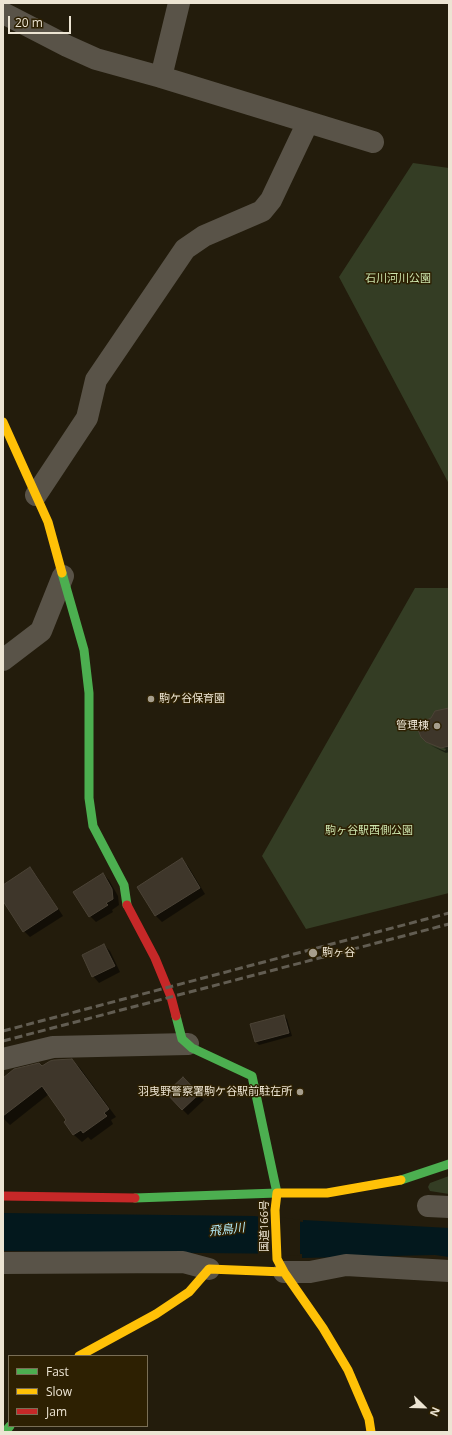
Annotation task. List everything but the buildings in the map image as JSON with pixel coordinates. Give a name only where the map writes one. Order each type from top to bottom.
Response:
[{"type":"main road","points":[[3,422],[48,522],[84,650],[89,693],[89,798],[93,826],[124,885],[127,907],[155,958],[171,997],[182,1038],[192,1048],[252,1076],[277,1193],[144,1198],[3,1196]]},
{"type":"main road","name":"国道166号","points":[[281,1266],[275,1210],[277,1193],[327,1193],[396,1182],[449,1164]]},
{"type":"main road","points":[[81,1355],[156,1314],[188,1292],[209,1269],[281,1266],[323,1328],[348,1370],[369,1419],[371,1432]]},
{"type":"street","points":[[161,76],[179,3]]},
{"type":"street","points":[[3,13],[67,46],[96,59],[161,76],[373,142]]},
{"type":"street","points":[[36,495],[87,418],[96,380],[185,249],[204,236],[262,211],[271,200],[308,122]]},
{"type":"street","points":[[3,660],[41,631],[63,576]]},
{"type":"street","points":[[3,1059],[53,1047],[188,1044]]},
{"type":"street","points":[[3,1263],[183,1262],[209,1269]]},
{"type":"street","points":[[281,1266],[310,1272],[346,1265],[449,1271]]},
{"type":"green space","name":"石川河川公園","points":[[413,163],[449,168],[449,484],[339,277]]},
{"type":"green space","name":"駒ヶ谷駅西側公園","points":[[415,588],[449,588],[449,893],[306,929],[262,856]]},
{"type":"green space","points":[[449,1176],[449,1194],[430,1191],[428,1187],[430,1183]]},
{"type":"water","name":"飛鳥川","points":[[3,1213],[254,1216],[303,1222],[303,1220],[449,1228],[449,1257],[435,1255],[302,1258],[302,1254],[3,1251]]},
{"type":"pier","points":[[258,1214],[300,1220],[300,1256],[258,1255]]},
{"type":"railway","points":[[3,1031],[449,913]]},
{"type":"railway","points":[[3,1041],[449,924]]},
{"type":"traffic: fast","points":[[62,573],[84,650],[89,693],[89,798],[93,826],[124,885],[127,905]]},
{"type":"traffic: fast","points":[[135,1198],[277,1193],[252,1076],[192,1048],[182,1039],[176,1016]]},
{"type":"traffic: fast","points":[[401,1180],[449,1164]]},
{"type":"traffic: fast","points":[[5,1432],[9,1427]]},
{"type":"traffic: slow","points":[[3,422],[48,522],[62,573]]},
{"type":"traffic: slow","points":[[284,1272],[277,1259],[275,1210],[277,1193],[327,1193],[401,1180]]},
{"type":"traffic: slow","points":[[81,1355],[156,1314],[189,1292],[209,1269],[284,1272]]},
{"type":"traffic: slow","points":[[284,1272],[323,1328],[348,1370],[369,1419],[371,1432]]},
{"type":"traffic: jam","points":[[127,905],[155,958],[171,997],[176,1016]]},
{"type":"traffic: jam","points":[[3,1196],[135,1198]]},
{"type":"place","name":"駒ケ谷保育園","points":[[151,699]]},
{"type":"place","name":"管理棟","points":[[437,726]]},
{"type":"place","name":"駒ヶ谷","points":[[313,953]]},
{"type":"place","name":"羽曳野警察署駒ケ谷駅前駐在所","points":[[300,1092]]}]
